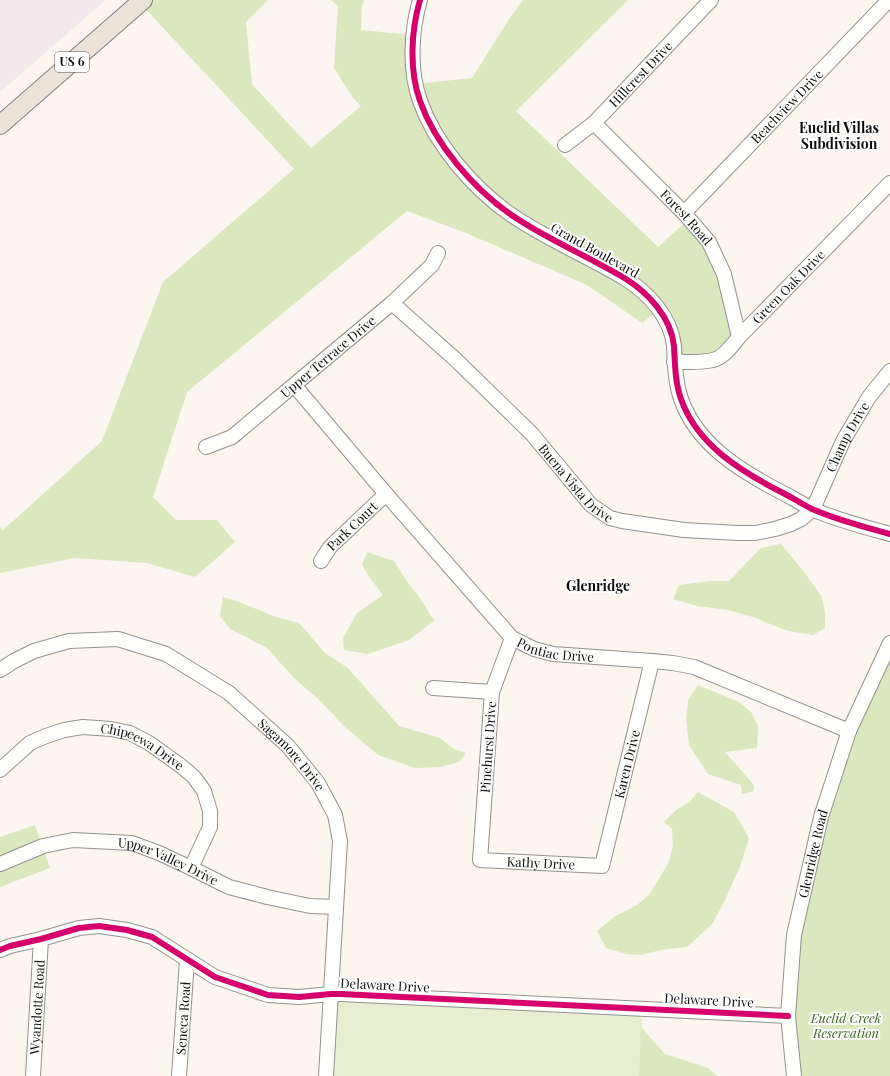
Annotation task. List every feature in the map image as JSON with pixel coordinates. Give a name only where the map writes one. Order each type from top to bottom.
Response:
[{"type":"main road","name":"US 6","points":[[0,125],[143,0]]},
{"type":"street","name":"Grand Boulevard","points":[[420,0],[415,20],[413,40],[413,60],[420,101],[435,133],[451,157],[472,182],[491,200],[510,214],[608,269],[638,287],[649,297],[659,310],[669,328],[674,344],[674,362],[677,385],[681,399],[700,433],[717,451],[736,466],[769,486],[813,509],[890,534]]},
{"type":"street","name":"Hillcrest Drive","points":[[565,144],[594,123],[711,0]]},
{"type":"street","name":"Beachview Drive","points":[[684,213],[889,0]]},
{"type":"street","name":"Forest Road","points":[[594,123],[684,213],[709,242],[724,274],[739,337]]},
{"type":"street","name":"Green Oak Drive","points":[[674,362],[716,360],[725,354],[739,337],[890,182]]},
{"type":"street","name":"Upper Terrace Drive","points":[[206,447],[232,437],[392,303],[432,266],[438,252]]},
{"type":"street","name":"Buena Vista Drive","points":[[392,303],[455,359],[532,434],[591,505],[610,518],[622,522],[684,530],[738,533],[775,529],[791,524],[801,519],[813,509]]},
{"type":"street","name":"Champ Drive","points":[[813,509],[843,441],[869,397],[890,371]]},
{"type":"street","name":"Pontiac Drive","points":[[294,385],[386,494],[512,638],[534,649],[552,654],[652,661],[694,667],[849,731]]},
{"type":"street","name":"Park Court","points":[[321,561],[330,546],[386,494]]},
{"type":"street","name":"Pinehurst Drive","points":[[480,860],[492,692],[512,638]]},
{"type":"street","name":"Sagamore Drive","points":[[0,670],[34,651],[69,641],[118,639],[166,654],[229,693],[288,746],[318,783],[335,814],[340,841],[326,1076]]},
{"type":"street","name":"Glenridge Road","points":[[794,1076],[788,1016],[794,935],[821,817],[849,731],[890,643]]},
{"type":"street","name":"Karen Drive","points":[[602,866],[652,661]]},
{"type":"street","points":[[433,688],[492,692]]},
{"type":"street","name":"Chipeewa Drive","points":[[0,770],[30,743],[64,730],[83,727],[111,729],[130,733],[149,743],[181,766],[194,778],[204,791],[210,811],[210,827],[191,868]]},
{"type":"street","name":"Upper Valley Drive","points":[[0,864],[43,846],[73,840],[132,843],[159,853],[229,887],[267,898],[310,906],[336,907]]},
{"type":"street","name":"Kathy Drive","points":[[480,860],[602,866]]},
{"type":"street","name":"Delaware Drive","points":[[0,950],[79,928],[99,926],[127,930],[152,937],[215,977],[268,995],[300,997],[331,994],[788,1016]]},
{"type":"street","name":"Wyandotte Road","points":[[33,1076],[41,939]]},
{"type":"street","name":"Seneca Road","points":[[179,1076],[187,960]]},
{"type":"shaded area","points":[[0,0],[106,0],[0,92]]},
{"type":"green space","points":[[143,0],[268,0],[246,22],[252,84],[311,148],[361,106],[354,99],[334,68],[338,6],[331,0],[364,0],[362,6],[361,30],[413,35],[416,84],[472,78],[509,19],[523,0],[628,0],[516,111],[658,247],[689,219],[709,242],[739,337],[725,354],[674,362],[659,310],[642,323],[587,285],[466,233],[407,211],[187,392],[153,497],[176,520],[217,520],[235,542],[195,577],[147,563],[75,558],[0,573],[0,527],[3,530],[102,441],[163,282],[294,169],[140,3]]},
{"type":"green space","points":[[781,544],[822,597],[825,612],[825,628],[813,635],[782,629],[756,618],[728,610],[697,606],[673,599],[679,585],[710,581],[729,581],[761,548]]},
{"type":"green space","points":[[367,552],[394,561],[435,620],[409,640],[368,654],[344,650],[343,638],[357,613],[383,595],[362,565]]},
{"type":"green space","points":[[223,597],[276,617],[299,623],[325,653],[348,668],[399,726],[440,738],[454,749],[466,753],[459,762],[440,767],[415,768],[378,755],[346,728],[317,698],[294,678],[267,648],[230,629],[220,616]]},
{"type":"green space","name":"Euclid Creek Reservation","points":[[890,643],[890,1076],[794,1076],[794,935],[821,817]]},
{"type":"green space","points":[[698,685],[739,702],[751,712],[758,726],[757,748],[725,752],[754,785],[754,791],[742,794],[741,785],[708,774],[689,745],[686,718],[688,700]]},
{"type":"green space","points":[[698,792],[734,812],[749,838],[740,867],[712,924],[687,947],[661,950],[641,955],[626,954],[606,948],[597,931],[614,917],[637,905],[649,895],[669,862],[673,846],[672,829],[664,822],[676,810],[689,802]]},
{"type":"green space","points":[[35,825],[50,868],[0,887],[0,837]]},
{"type":"green space","points":[[331,994],[643,1008],[639,1076],[326,1076]]},
{"type":"green space","points":[[641,1027],[665,1054],[708,1068],[717,1076],[639,1076]]},
{"type":"cycle path","points":[[420,0],[412,50],[416,89],[435,133],[445,149],[469,178],[510,214],[626,279],[650,299],[663,316],[672,335],[678,386],[681,399],[688,415],[709,443],[723,455],[752,476],[812,509],[841,520],[890,534]]},
{"type":"cycle path","points":[[0,950],[79,928],[99,926],[127,930],[152,937],[215,977],[268,995],[299,997],[341,994],[788,1016]]},
{"type":"district","name":"Euclid Villas Subdivision","points":[[839,136]]},
{"type":"district","name":"Glenridge","points":[[598,586]]}]
